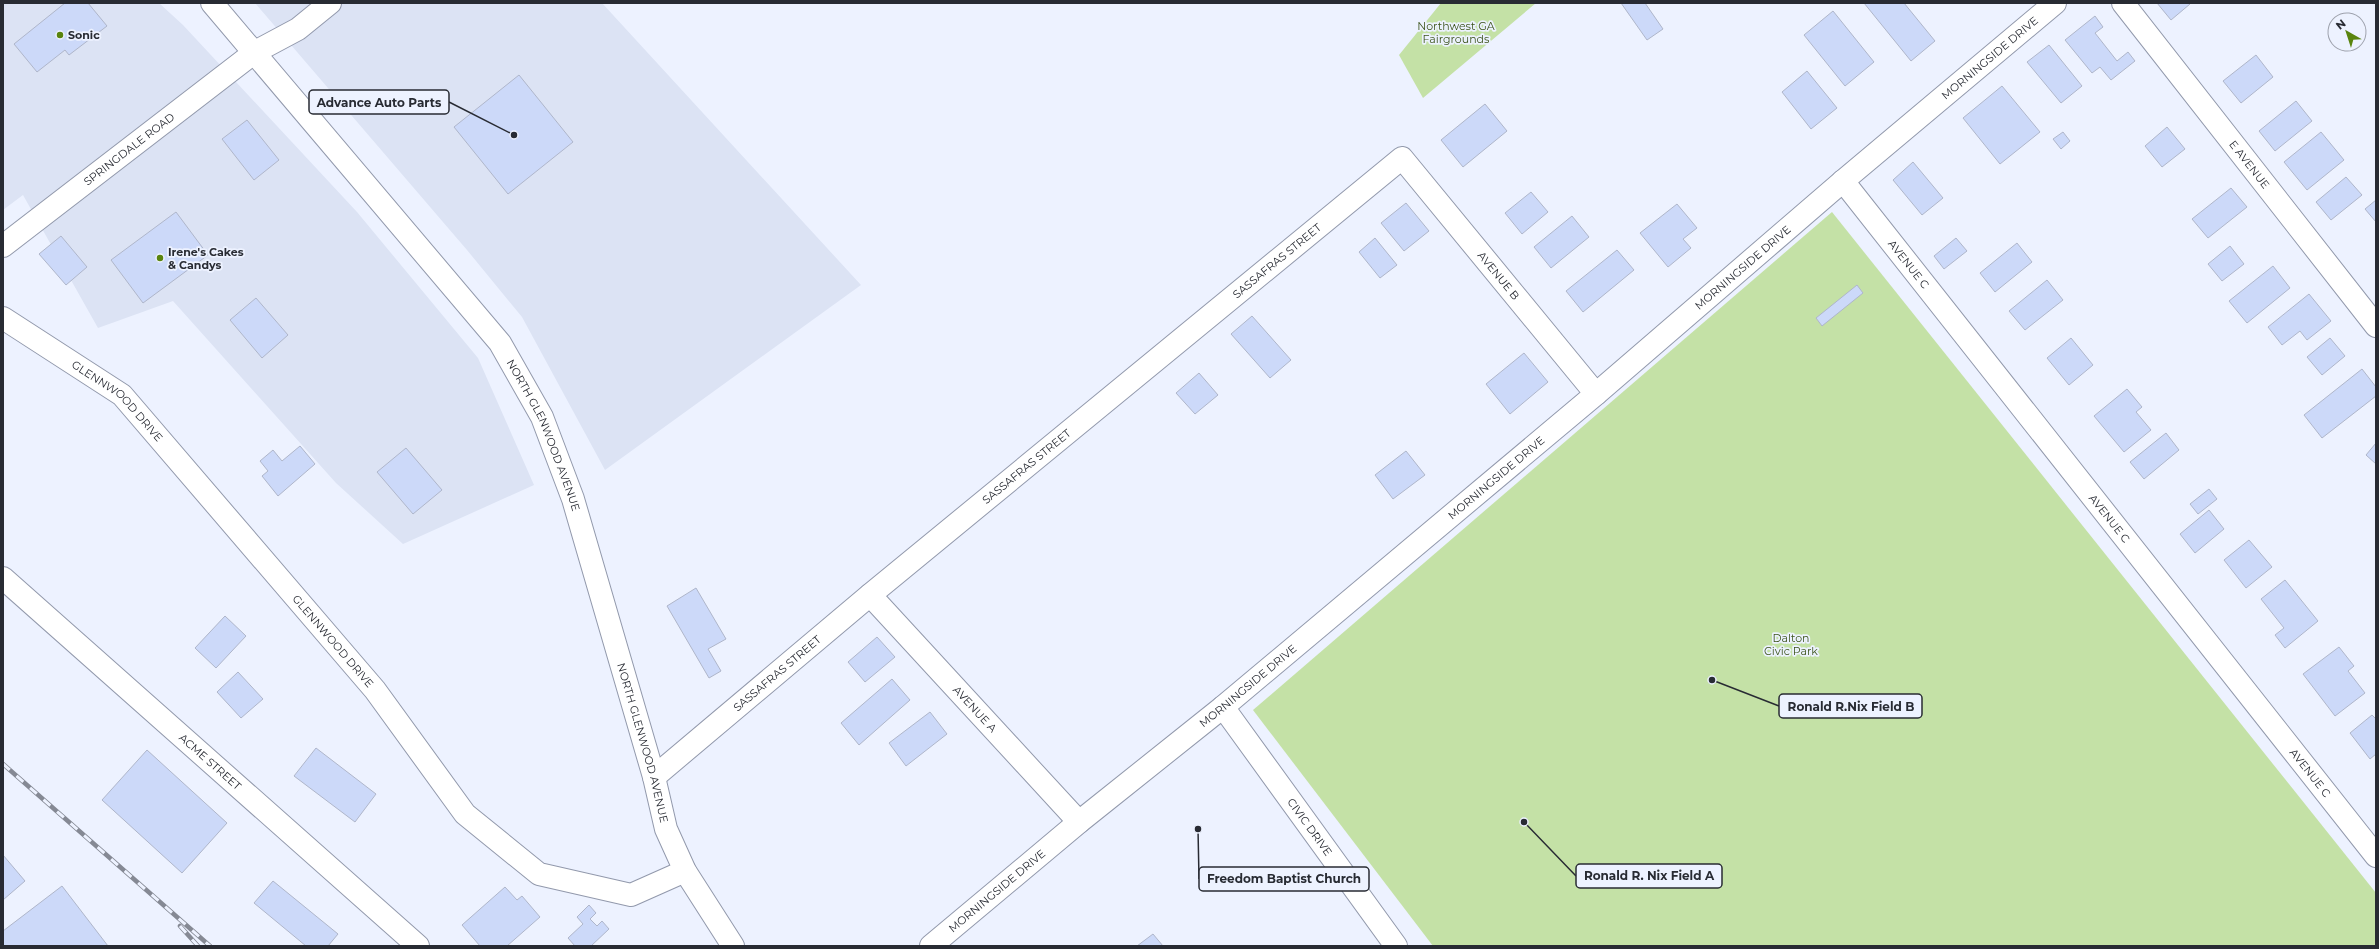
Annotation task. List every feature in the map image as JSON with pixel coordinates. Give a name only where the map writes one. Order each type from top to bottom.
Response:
[{"type":"street","name":"NORTH GLENWOOD AVENUE","points":[[212,3],[500,343],[542,417],[573,499],[654,778],[666,829],[685,871],[733,946]]},
{"type":"street","name":"SPRINGDALE ROAD","points":[[3,246],[254,52],[298,29],[330,3]]},
{"type":"street","name":"MORNINGSIDE DRIVE","points":[[931,946],[1079,822],[1223,707],[1596,394],[1842,181],[2055,3]]},
{"type":"street","name":"E AVENUE","points":[[2123,3],[2376,326]]},
{"type":"street","name":"SASSAFRAS STREET","points":[[654,778],[870,595],[1402,158]]},
{"type":"street","name":"AVENUE B","points":[[1402,158],[1596,394]]},
{"type":"street","name":"AVENUE C","points":[[1842,181],[2376,856]]},
{"type":"street","name":"GLENNWOOD DRIVE","points":[[3,318],[122,395],[375,690],[465,814],[539,874],[631,895],[685,871]]},
{"type":"street","name":"ACME STREET","points":[[3,578],[418,946]]},
{"type":"street","name":"AVENUE A","points":[[870,595],[1079,822]]},
{"type":"street","name":"CIVIC DRIVE","points":[[1223,707],[1396,946]]},
{"type":"shaded area","points":[[3,3],[159,3],[183,25],[357,212],[478,358],[534,485],[403,544],[336,483],[173,301],[98,328],[23,195],[3,210]]},
{"type":"shaded area","points":[[255,3],[602,3],[861,285],[605,470],[522,317],[467,250]]},
{"type":"green space","name":"Northwest GA Fairgrounds","points":[[1441,3],[1536,3],[1423,98],[1399,55]]},
{"type":"green space","name":"Dalton Civic Park","points":[[1832,212],[2376,893],[2376,946],[1433,946],[1253,710]]},
{"type":"building","name":"Sonic","points":[[65,3],[88,3],[107,26],[69,55],[65,50],[37,72],[14,44]]},
{"type":"building","points":[[1621,3],[1645,3],[1663,29],[1647,40]]},
{"type":"building","points":[[1864,3],[1904,3],[1935,41],[1911,61]]},
{"type":"building","points":[[2157,3],[2189,3],[2190,4],[2171,20]]},
{"type":"building","points":[[1833,11],[1874,62],[1845,86],[1804,35]]},
{"type":"building","points":[[2095,16],[2103,27],[2095,33],[2117,61],[2128,52],[2135,61],[2111,80],[2100,67],[2092,73],[2065,40]]},
{"type":"building","points":[[2049,45],[2082,86],[2061,103],[2027,62]]},
{"type":"building","points":[[2256,55],[2273,77],[2241,103],[2223,81]]},
{"type":"building","points":[[1807,71],[1837,108],[1811,129],[1782,92]]},
{"type":"building","points":[[519,75],[573,142],[508,194],[454,127]]},
{"type":"building","points":[[2002,86],[2040,132],[2000,164],[1963,118]]},
{"type":"building","points":[[2296,101],[2312,121],[2275,151],[2259,131]]},
{"type":"building","points":[[1485,104],[1507,131],[1463,167],[1441,140]]},
{"type":"building","points":[[247,120],[279,160],[254,180],[222,139]]},
{"type":"building","points":[[2167,127],[2185,149],[2162,167],[2145,146]]},
{"type":"building","points":[[2063,132],[2070,141],[2061,149],[2053,139]]},
{"type":"building","points":[[2321,132],[2344,160],[2307,190],[2284,162]]},
{"type":"building","points":[[1913,162],[1943,198],[1922,215],[1893,180]]},
{"type":"building","points":[[2346,177],[2362,195],[2331,220],[2316,202]]},
{"type":"building","points":[[2231,188],[2247,207],[2208,238],[2192,219]]},
{"type":"building","points":[[1531,192],[1548,212],[1522,234],[1505,213]]},
{"type":"building","points":[[2376,200],[2376,222],[2365,209]]},
{"type":"building","points":[[1406,203],[1429,231],[1404,251],[1381,223]]},
{"type":"building","points":[[1677,204],[1697,228],[1683,239],[1691,248],[1668,267],[1640,233]]},
{"type":"building","name":"Irene's Cakes & Candys","points":[[176,212],[208,255],[143,303],[111,260]]},
{"type":"building","points":[[1572,216],[1589,237],[1551,268],[1534,247]]},
{"type":"building","points":[[61,236],[87,267],[66,285],[39,254]]},
{"type":"building","points":[[1375,238],[1397,265],[1380,278],[1359,252]]},
{"type":"building","points":[[1956,238],[1967,251],[1944,269],[1934,256]]},
{"type":"building","points":[[2017,243],[2032,262],[1995,292],[1980,273]]},
{"type":"building","points":[[2230,246],[2244,264],[2222,281],[2208,264]]},
{"type":"building","points":[[1617,250],[1634,270],[1583,312],[1566,291]]},
{"type":"building","points":[[2273,266],[2290,288],[2247,323],[2229,301]]},
{"type":"building","points":[[2047,280],[2063,300],[2025,330],[2009,311]]},
{"type":"building","points":[[1857,285],[1863,293],[1822,326],[1816,318]]},
{"type":"building","points":[[2309,294],[2331,321],[2307,340],[2300,331],[2282,345],[2268,327]]},
{"type":"building","points":[[256,298],[288,335],[262,358],[230,320]]},
{"type":"building","points":[[1252,316],[1291,360],[1270,378],[1231,334]]},
{"type":"building","points":[[2071,338],[2093,365],[2069,385],[2047,358]]},
{"type":"building","points":[[2330,338],[2345,356],[2322,375],[2307,357]]},
{"type":"building","points":[[1524,353],[1548,382],[1510,414],[1486,384]]},
{"type":"building","points":[[2362,369],[2376,387],[2376,396],[2322,438],[2304,415]]},
{"type":"building","points":[[1199,373],[1218,395],[1195,414],[1176,393]]},
{"type":"building","points":[[2127,389],[2142,407],[2136,412],[2151,430],[2124,452],[2094,416]]},
{"type":"building","points":[[2166,433],[2179,450],[2144,479],[2130,462]]},
{"type":"building","points":[[2376,443],[2376,464],[2366,455]]},
{"type":"building","points":[[300,446],[315,464],[278,496],[262,476],[268,471],[260,461],[273,450],[282,461]]},
{"type":"building","points":[[406,448],[442,490],[413,514],[377,472]]},
{"type":"building","points":[[1406,451],[1425,475],[1393,499],[1375,475]]},
{"type":"building","points":[[2209,489],[2217,499],[2198,514],[2190,504]]},
{"type":"building","points":[[2209,510],[2224,529],[2195,553],[2180,534]]},
{"type":"building","points":[[2249,540],[2272,567],[2246,588],[2224,560]]},
{"type":"building","points":[[2285,580],[2318,621],[2285,648],[2275,635],[2284,628],[2261,599]]},
{"type":"building","points":[[696,588],[726,639],[708,649],[721,671],[709,678],[667,606]]},
{"type":"building","points":[[225,616],[246,636],[216,668],[195,648]]},
{"type":"building","points":[[877,637],[895,657],[865,682],[848,662]]},
{"type":"building","points":[[2339,647],[2354,666],[2348,671],[2365,693],[2335,716],[2303,674]]},
{"type":"building","points":[[238,672],[263,699],[241,718],[217,692]]},
{"type":"building","points":[[892,679],[910,700],[859,745],[841,723]]},
{"type":"building","points":[[930,712],[947,734],[906,766],[889,743]]},
{"type":"building","points":[[2372,715],[2376,719],[2376,754],[2370,759],[2350,733]]},
{"type":"building","points":[[316,748],[376,794],[355,822],[294,776]]},
{"type":"building","points":[[147,750],[227,823],[182,873],[102,800]]},
{"type":"building","points":[[3,855],[25,881],[3,900]]},
{"type":"building","points":[[273,881],[338,934],[328,946],[306,946],[254,903]]},
{"type":"building","points":[[62,886],[108,946],[3,946],[3,931]]},
{"type":"building","points":[[505,887],[517,900],[522,896],[540,917],[507,946],[480,946],[462,925]]},
{"type":"building","points":[[589,905],[596,913],[590,919],[597,926],[602,921],[609,929],[591,946],[575,946],[568,938],[583,924],[577,917]]},
{"type":"building","points":[[1153,934],[1163,946],[1137,946]]},
{"type":"railway","points":[[3,764],[210,946]]},
{"type":"railway","points":[[180,926],[198,946]]},
{"type":"place","name":"Sonic","points":[[60,35]]},
{"type":"place","name":"Advance Auto Parts","points":[[514,135]]},
{"type":"place","name":"Irene's Cakes & Candys","points":[[160,258]]},
{"type":"place","name":"Ronald R.Nix Field B","points":[[1712,680]]},
{"type":"place","name":"Ronald R. Nix Field A","points":[[1524,822]]},
{"type":"place","name":"Freedom Baptist Church","points":[[1198,829]]}]
